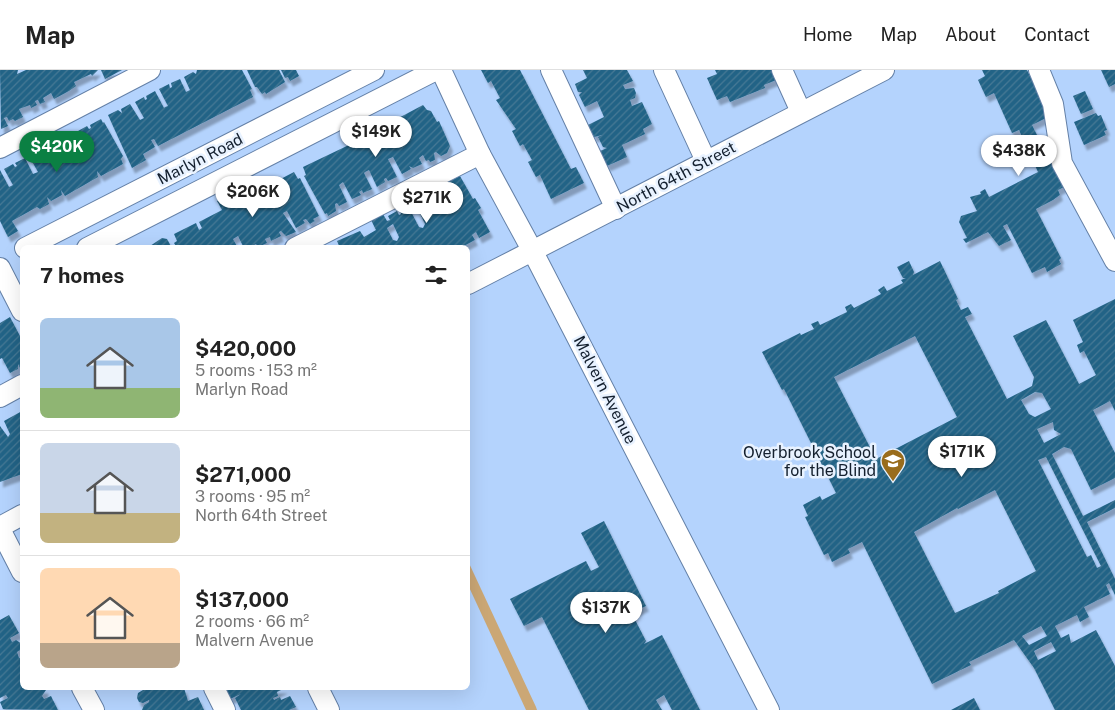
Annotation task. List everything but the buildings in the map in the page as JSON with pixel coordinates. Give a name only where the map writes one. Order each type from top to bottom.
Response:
[{"type":"street","points":[[0,148],[150,70]]},
{"type":"street","name":"Marlyn Road","points":[[30,245],[374,70]]},
{"type":"street","name":"Marlyn Road","points":[[93,245],[436,70]]},
{"type":"street","name":"Malvern Avenue","points":[[441,70],[480,154],[532,250],[769,710]]},
{"type":"street","points":[[551,70],[616,209]]},
{"type":"street","points":[[664,70],[706,162]]},
{"type":"street","points":[[782,70],[801,112]]},
{"type":"street","name":"North 64th Street","points":[[470,283],[884,70]]},
{"type":"street","points":[[1039,70],[1053,104],[1062,163],[1115,261]]},
{"type":"street","points":[[301,245],[480,154]]},
{"type":"street","name":"Marlyn Road","points":[[0,260],[20,250]]},
{"type":"street","points":[[0,268],[20,306]]},
{"type":"street","points":[[0,397],[20,386]]},
{"type":"street","points":[[20,516],[0,528],[20,568]]},
{"type":"street","points":[[83,690],[94,710]]},
{"type":"street","points":[[215,690],[225,710]]},
{"type":"street","points":[[319,690],[329,710]]},
{"type":"shaded area","points":[[470,565],[537,710],[526,710],[470,589]]},
{"type":"place","name":"Overbrook School for the Blind","points":[[893,482]]}]
